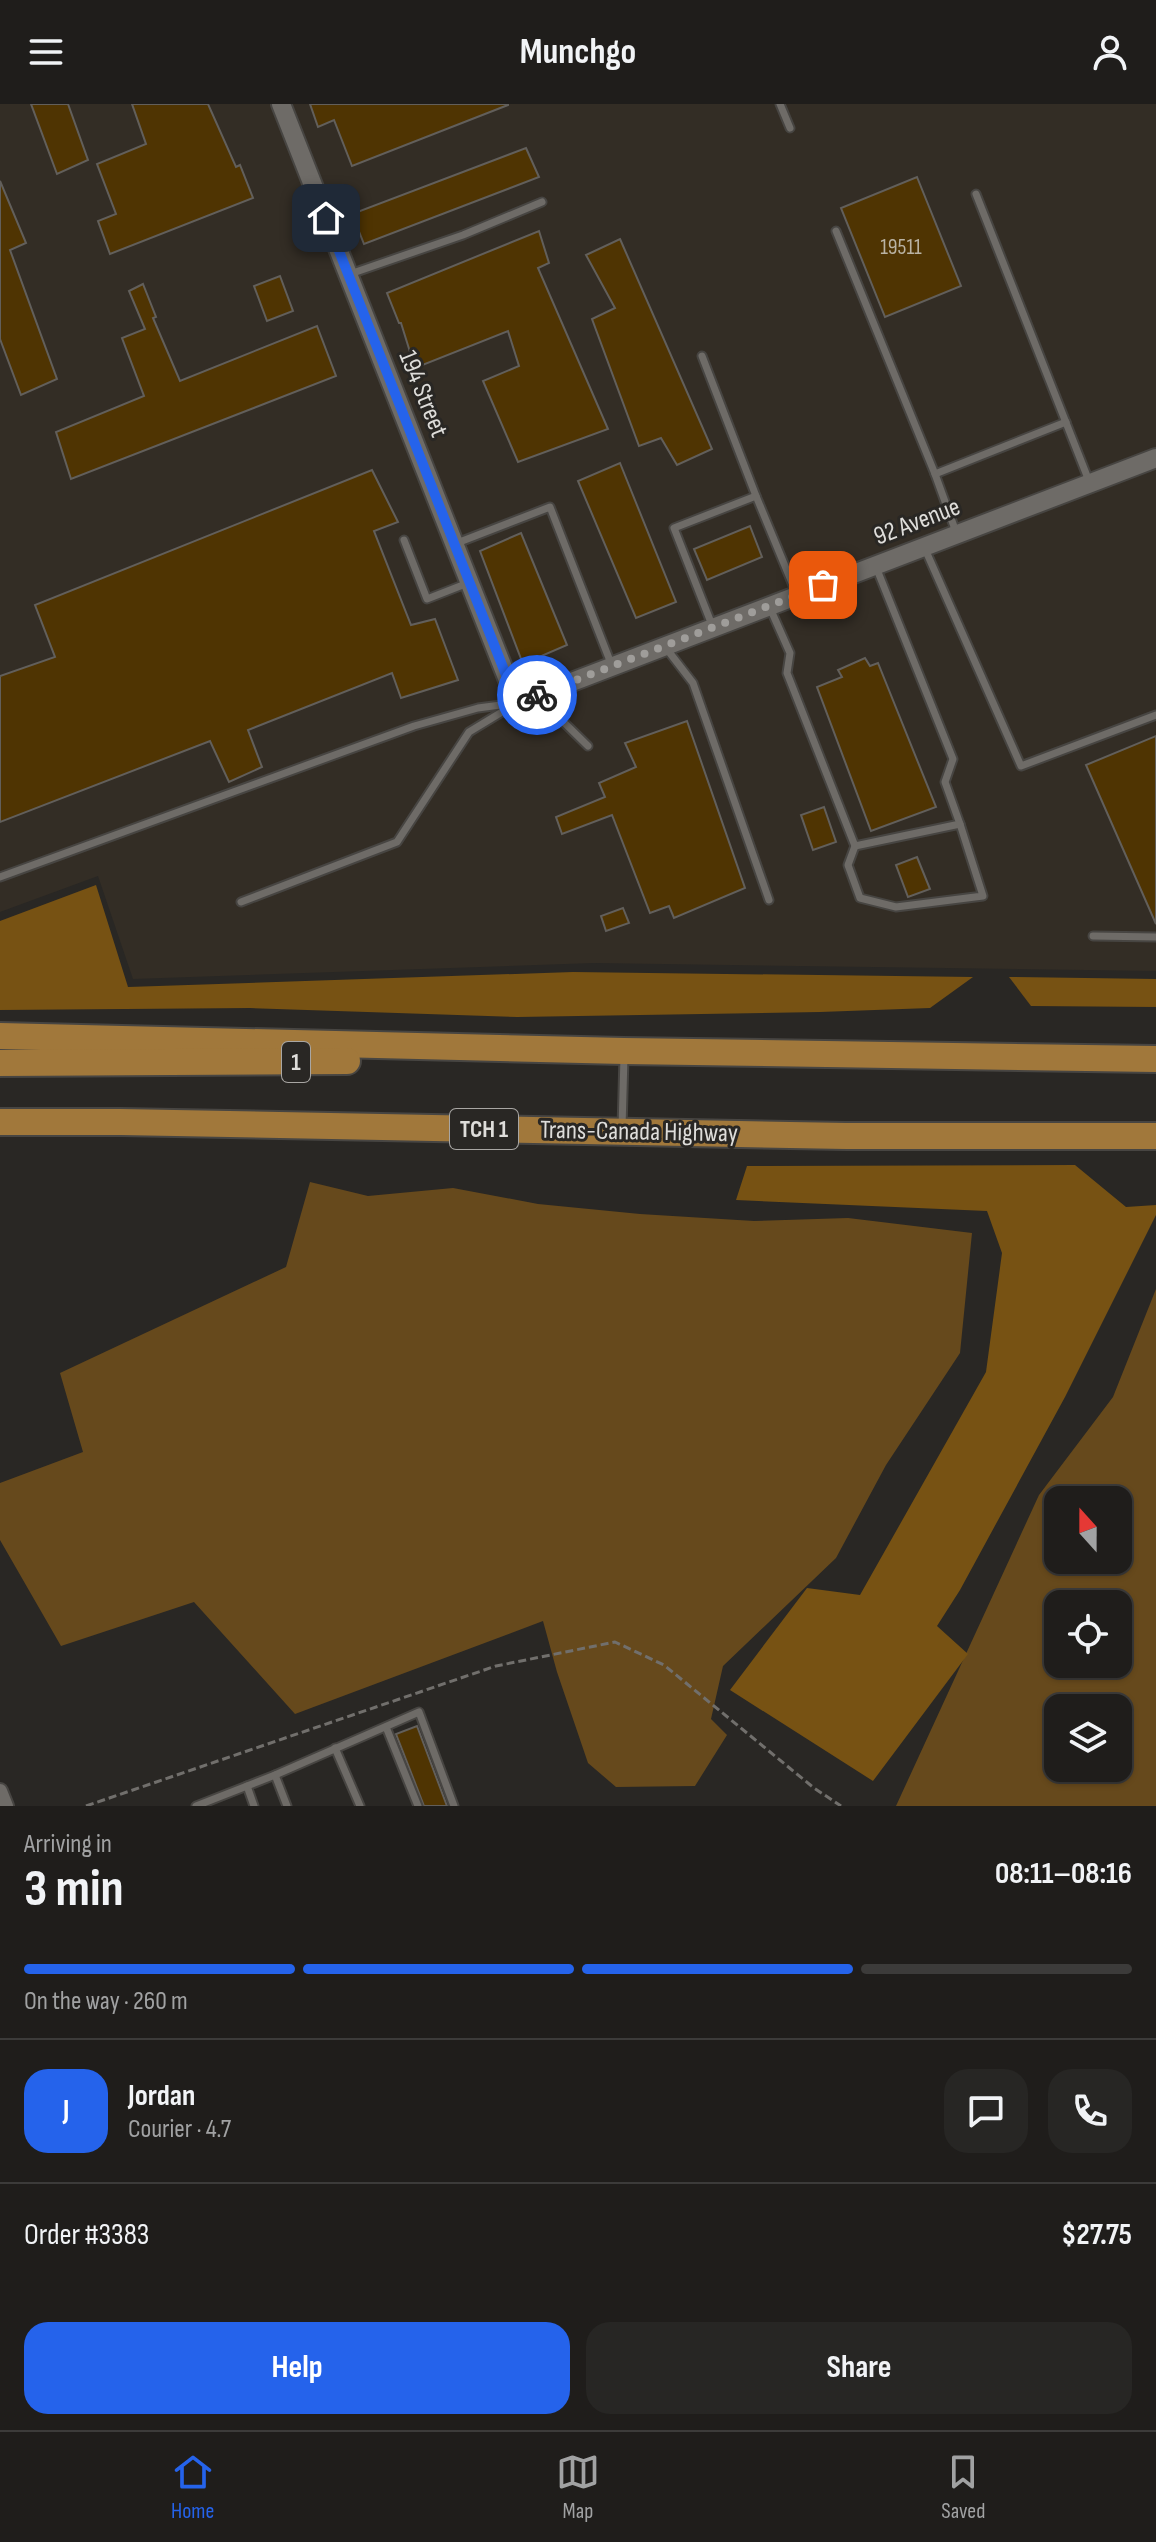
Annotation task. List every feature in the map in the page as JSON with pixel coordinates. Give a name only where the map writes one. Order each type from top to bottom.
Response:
[{"type":"highway","points":[[0,1036],[624,1051],[1156,1059]]},
{"type":"highway","name":"1","points":[[0,1063],[408,1060],[591,1050]]},
{"type":"highway","name":"Trans-Canada Highway","points":[[0,1114],[121,1122]]},
{"type":"highway","name":"Trans-Canada Highway","points":[[0,1122],[622,1132],[1156,1136]]},
{"type":"street","name":"194 Street","points":[[281,104],[517,703]]},
{"type":"street","name":"92 Avenue","points":[[517,703],[1156,458]]},
{"type":"street","points":[[0,1791],[6,1806]]},
{"type":"lane","points":[[780,104],[790,128]]},
{"type":"lane","points":[[976,194],[1090,483]]},
{"type":"lane","points":[[348,275],[463,235],[542,202]]},
{"type":"lane","points":[[836,231],[957,534]]},
{"type":"lane","points":[[702,356],[797,595]]},
{"type":"lane","points":[[935,474],[1066,422]]},
{"type":"lane","points":[[713,628],[674,528],[756,496]]},
{"type":"lane","points":[[455,544],[550,507],[612,666]]},
{"type":"lane","points":[[404,540],[427,599],[470,582]]},
{"type":"lane","points":[[924,547],[1021,766],[1156,715]]},
{"type":"lane","points":[[770,606],[790,653],[787,673],[855,846],[848,865],[860,898],[896,907],[983,896],[945,782],[953,759],[875,565]]},
{"type":"lane","points":[[664,646],[693,683],[769,900]]},
{"type":"lane","points":[[536,695],[588,746]]},
{"type":"lane","points":[[0,877],[414,726],[478,708],[517,703]]},
{"type":"lane","points":[[241,902],[397,842],[469,732],[517,703]]},
{"type":"lane","points":[[855,846],[960,824]]},
{"type":"lane","points":[[1093,936],[1156,937]]},
{"type":"lane","points":[[622,1132],[624,1051]]},
{"type":"lane","points":[[196,1806],[419,1712],[454,1806]]},
{"type":"lane","points":[[386,1727],[418,1806]]},
{"type":"lane","points":[[335,1748],[360,1806]]},
{"type":"lane","points":[[275,1775],[287,1806]]},
{"type":"lane","points":[[247,1786],[254,1806]]},
{"type":"path","points":[[86,1806],[496,1666],[615,1642],[664,1665],[814,1788],[841,1806]]},
{"type":"shaded area","points":[[0,104],[1156,104],[1156,971],[594,963],[133,979],[98,876],[0,912]]},
{"type":"shaded area","points":[[96,885],[128,987],[573,972],[973,977],[930,1008],[820,1012],[517,1017],[250,1008],[0,1010],[0,921]]},
{"type":"shaded area","points":[[1009,977],[1156,979],[1156,1007],[1031,1006]]},
{"type":"shaded area","points":[[1075,1165],[1126,1207],[1156,1205],[1156,1215],[1065,1397],[960,1590],[937,1626],[968,1654],[873,1781],[730,1690],[807,1588],[860,1595],[986,1372],[1002,1253],[987,1211],[736,1200],[747,1166]]},
{"type":"shaded area","points":[[310,1182],[368,1196],[453,1188],[538,1204],[640,1214],[754,1221],[848,1218],[972,1233],[960,1353],[886,1465],[836,1558],[723,1666],[711,1719],[727,1735],[695,1786],[616,1787],[588,1763],[543,1621],[295,1714],[194,1602],[61,1646],[0,1540],[0,1483],[83,1452],[60,1373],[286,1267]]},
{"type":"shaded area","points":[[1156,1289],[1156,1806],[896,1806],[1044,1488],[1044,1574],[1132,1574],[1132,1486],[1046,1486],[1113,1397]]},
{"type":"building","points":[[31,104],[68,104],[88,160],[57,174]]},
{"type":"building","points":[[132,104],[208,104],[236,167],[240,165],[253,198],[110,254],[98,221],[116,214],[97,164],[146,144]]},
{"type":"building","points":[[310,104],[508,105],[352,166],[334,120],[318,127]]},
{"type":"building","points":[[526,148],[539,177],[364,244],[352,214]]},
{"type":"building","points":[[917,177],[961,286],[885,317],[841,208]]},
{"type":"building","points":[[0,181],[26,243],[10,250],[57,379],[21,395],[0,339]]},
{"type":"building","points":[[539,231],[549,263],[538,268],[608,429],[518,462],[483,381],[519,366],[508,331],[415,368],[401,323],[387,293]]},
{"type":"building","points":[[620,239],[712,449],[677,465],[661,438],[639,446],[592,319],[615,308],[586,255]]},
{"type":"building","points":[[280,276],[293,311],[267,321],[254,286]]},
{"type":"building","points":[[143,284],[156,317],[153,318],[180,381],[317,326],[336,376],[71,479],[56,432],[144,396],[122,338],[145,329],[129,291]]},
{"type":"building","points":[[620,463],[676,602],[636,618],[578,481]]},
{"type":"building","points":[[372,470],[398,522],[374,531],[411,625],[435,619],[458,680],[401,698],[392,673],[248,730],[262,767],[229,782],[210,741],[0,822],[0,676],[55,657],[35,605]]},
{"type":"building","points":[[750,526],[762,557],[707,580],[694,549]]},
{"type":"building","points":[[521,533],[567,645],[523,664],[480,551]]},
{"type":"building","points":[[865,658],[870,666],[878,663],[936,807],[871,831],[817,687],[842,677],[838,670]]},
{"type":"building","points":[[687,721],[745,888],[674,918],[669,906],[650,913],[612,815],[562,834],[556,817],[605,797],[599,783],[636,767],[625,743]]},
{"type":"building","points":[[1156,736],[1156,924],[1086,765]]},
{"type":"building","points":[[824,807],[836,842],[813,850],[801,815]]},
{"type":"building","points":[[917,857],[930,889],[908,897],[896,865]]},
{"type":"building","points":[[623,908],[629,923],[606,931],[601,916]]},
{"type":"building","points":[[417,1726],[447,1806],[424,1806],[396,1734]]},
{"type":"way so far","points":[[537,695],[823,585]]},
{"type":"route","points":[[326,218],[517,703],[537,695]]}]
